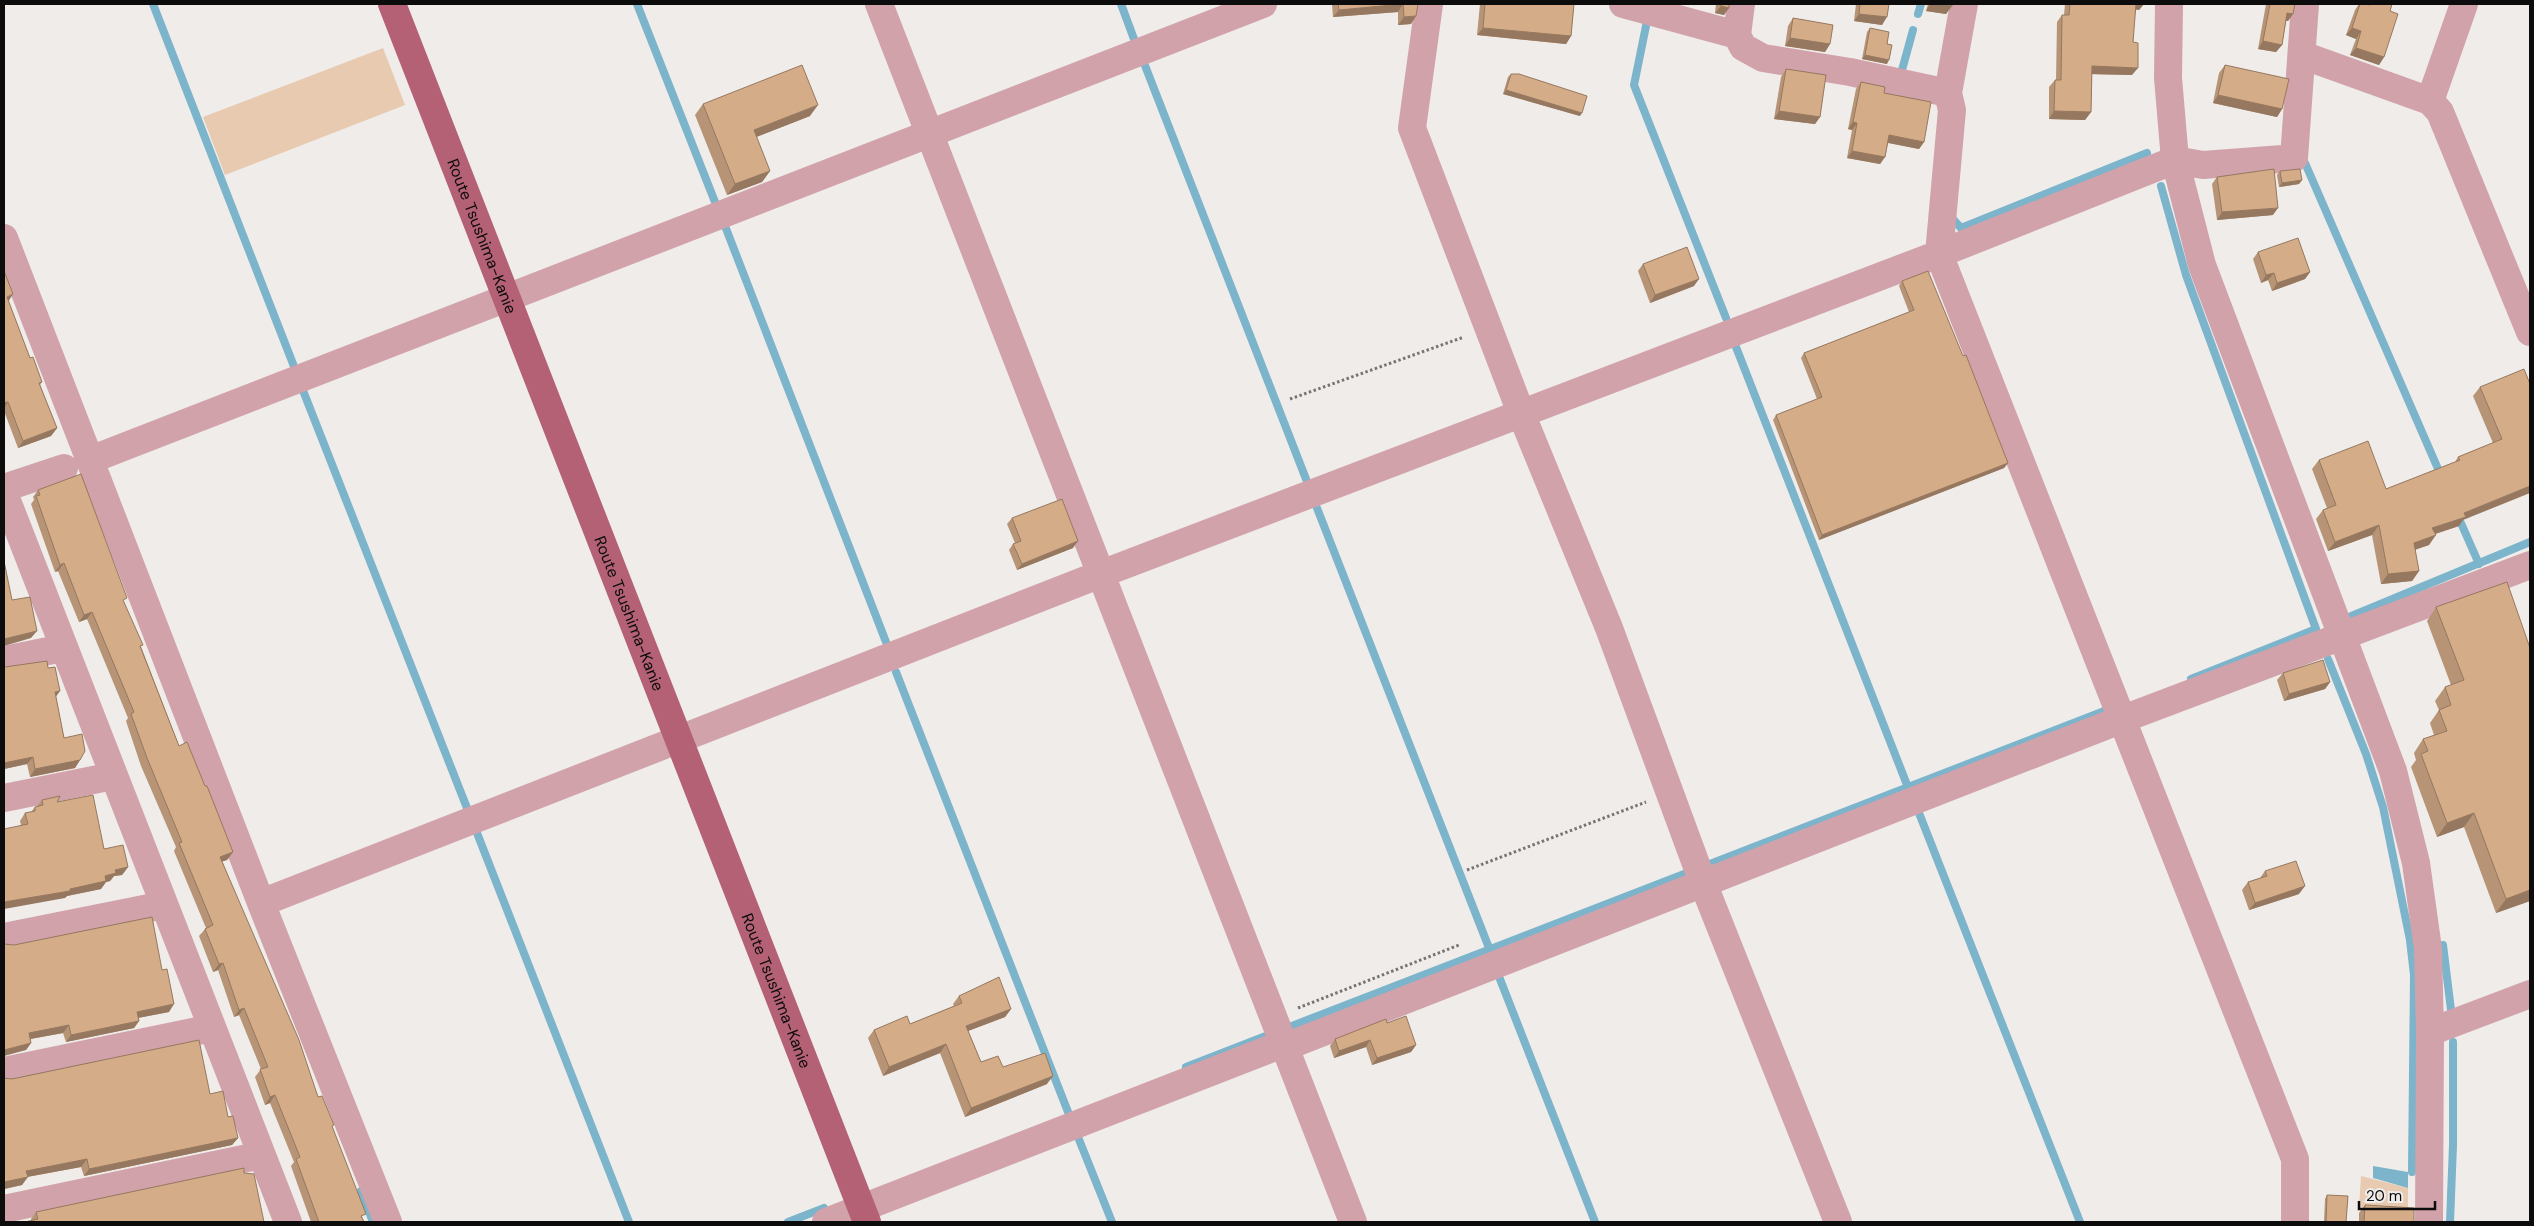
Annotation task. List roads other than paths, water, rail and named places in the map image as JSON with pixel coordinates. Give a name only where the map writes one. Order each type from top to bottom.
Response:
[{"type":"main road","name":"Route Tsushima-Kanie","points":[[392,4],[864,1215]]},
{"type":"street","points":[[879,4],[1352,1222]]},
{"type":"street","points":[[90,460],[1263,4]]},
{"type":"street","points":[[1430,4],[1412,128],[1487,328],[1609,628],[1698,872],[1838,1222]]},
{"type":"street","points":[[1623,4],[1737,35]]},
{"type":"street","points":[[1741,4],[1737,35],[1743,47],[1763,58],[1850,72],[1948,93]]},
{"type":"street","points":[[1964,4],[1948,93],[1952,110],[1939,254],[2295,1159],[2295,1222]]},
{"type":"street","points":[[2169,4],[2168,78],[2175,160],[2202,265],[2341,638],[2393,771],[2416,863],[2428,949],[2430,1032],[2429,1222]]},
{"type":"street","points":[[261,903],[679,741],[1101,574],[1939,254],[2175,160],[2203,165],[2294,158],[2305,4]]},
{"type":"street","points":[[2430,101],[2464,4]]},
{"type":"street","points":[[2302,55],[2430,101],[2440,112],[2530,332]]},
{"type":"street","points":[[4,238],[261,903],[388,1222]]},
{"type":"street","points":[[4,488],[64,468]]},
{"type":"street","points":[[4,493],[10,524],[63,648],[288,1222]]},
{"type":"street","points":[[826,1222],[864,1215],[1279,1034],[2119,709],[2341,638],[2530,565]]},
{"type":"street","points":[[4,660],[63,648]]},
{"type":"street","points":[[4,798],[113,776]]},
{"type":"street","points":[[4,937],[164,905]]},
{"type":"street","points":[[2430,1032],[2530,994]]},
{"type":"street","points":[[4,1071],[212,1028]]},
{"type":"street","points":[[4,1209],[262,1155]]},
{"type":"water","points":[[2373,1166],[2408,1172],[2408,1188],[2373,1178]]},
{"type":"waterway","points":[[153,4],[295,369]]},
{"type":"waterway","points":[[637,4],[715,202]]},
{"type":"waterway","points":[[1121,4],[1134,39]]},
{"type":"waterway","points":[[1918,14],[1921,4]]},
{"type":"waterway","points":[[1647,21],[1634,85],[1726,318]]},
{"type":"waterway","points":[[1902,70],[1913,30]]},
{"type":"waterway","points":[[1144,63],[1306,479]]},
{"type":"waterway","points":[[1951,217],[1961,228],[2147,153]]},
{"type":"waterway","points":[[2305,163],[2442,478]]},
{"type":"waterway","points":[[2161,186],[2186,275],[2316,629],[2191,679]]},
{"type":"waterway","points":[[725,226],[886,642]]},
{"type":"waterway","points":[[1736,347],[1909,790]]},
{"type":"waterway","points":[[302,388],[467,808]]},
{"type":"waterway","points":[[1317,508],[1491,953]]},
{"type":"waterway","points":[[2457,514],[2479,564]]},
{"type":"waterway","points":[[2349,617],[2530,542]]},
{"type":"waterway","points":[[2328,659],[2366,754],[2383,807],[2410,940],[2414,975],[2412,1172]]},
{"type":"waterway","points":[[896,672],[1070,1117]]},
{"type":"waterway","points":[[1186,1067],[2112,708]]},
{"type":"waterway","points":[[1919,813],[2080,1222]]},
{"type":"waterway","points":[[477,833],[629,1222]]},
{"type":"waterway","points":[[2443,945],[2451,1010]]},
{"type":"waterway","points":[[1498,974],[1595,1222]]},
{"type":"waterway","points":[[2450,1222],[2453,1145],[2453,1042]]},
{"type":"waterway","points":[[1078,1137],[1112,1222]]},
{"type":"waterway","points":[[361,1191],[373,1222]]},
{"type":"waterway","points":[[788,1222],[824,1208]]}]
